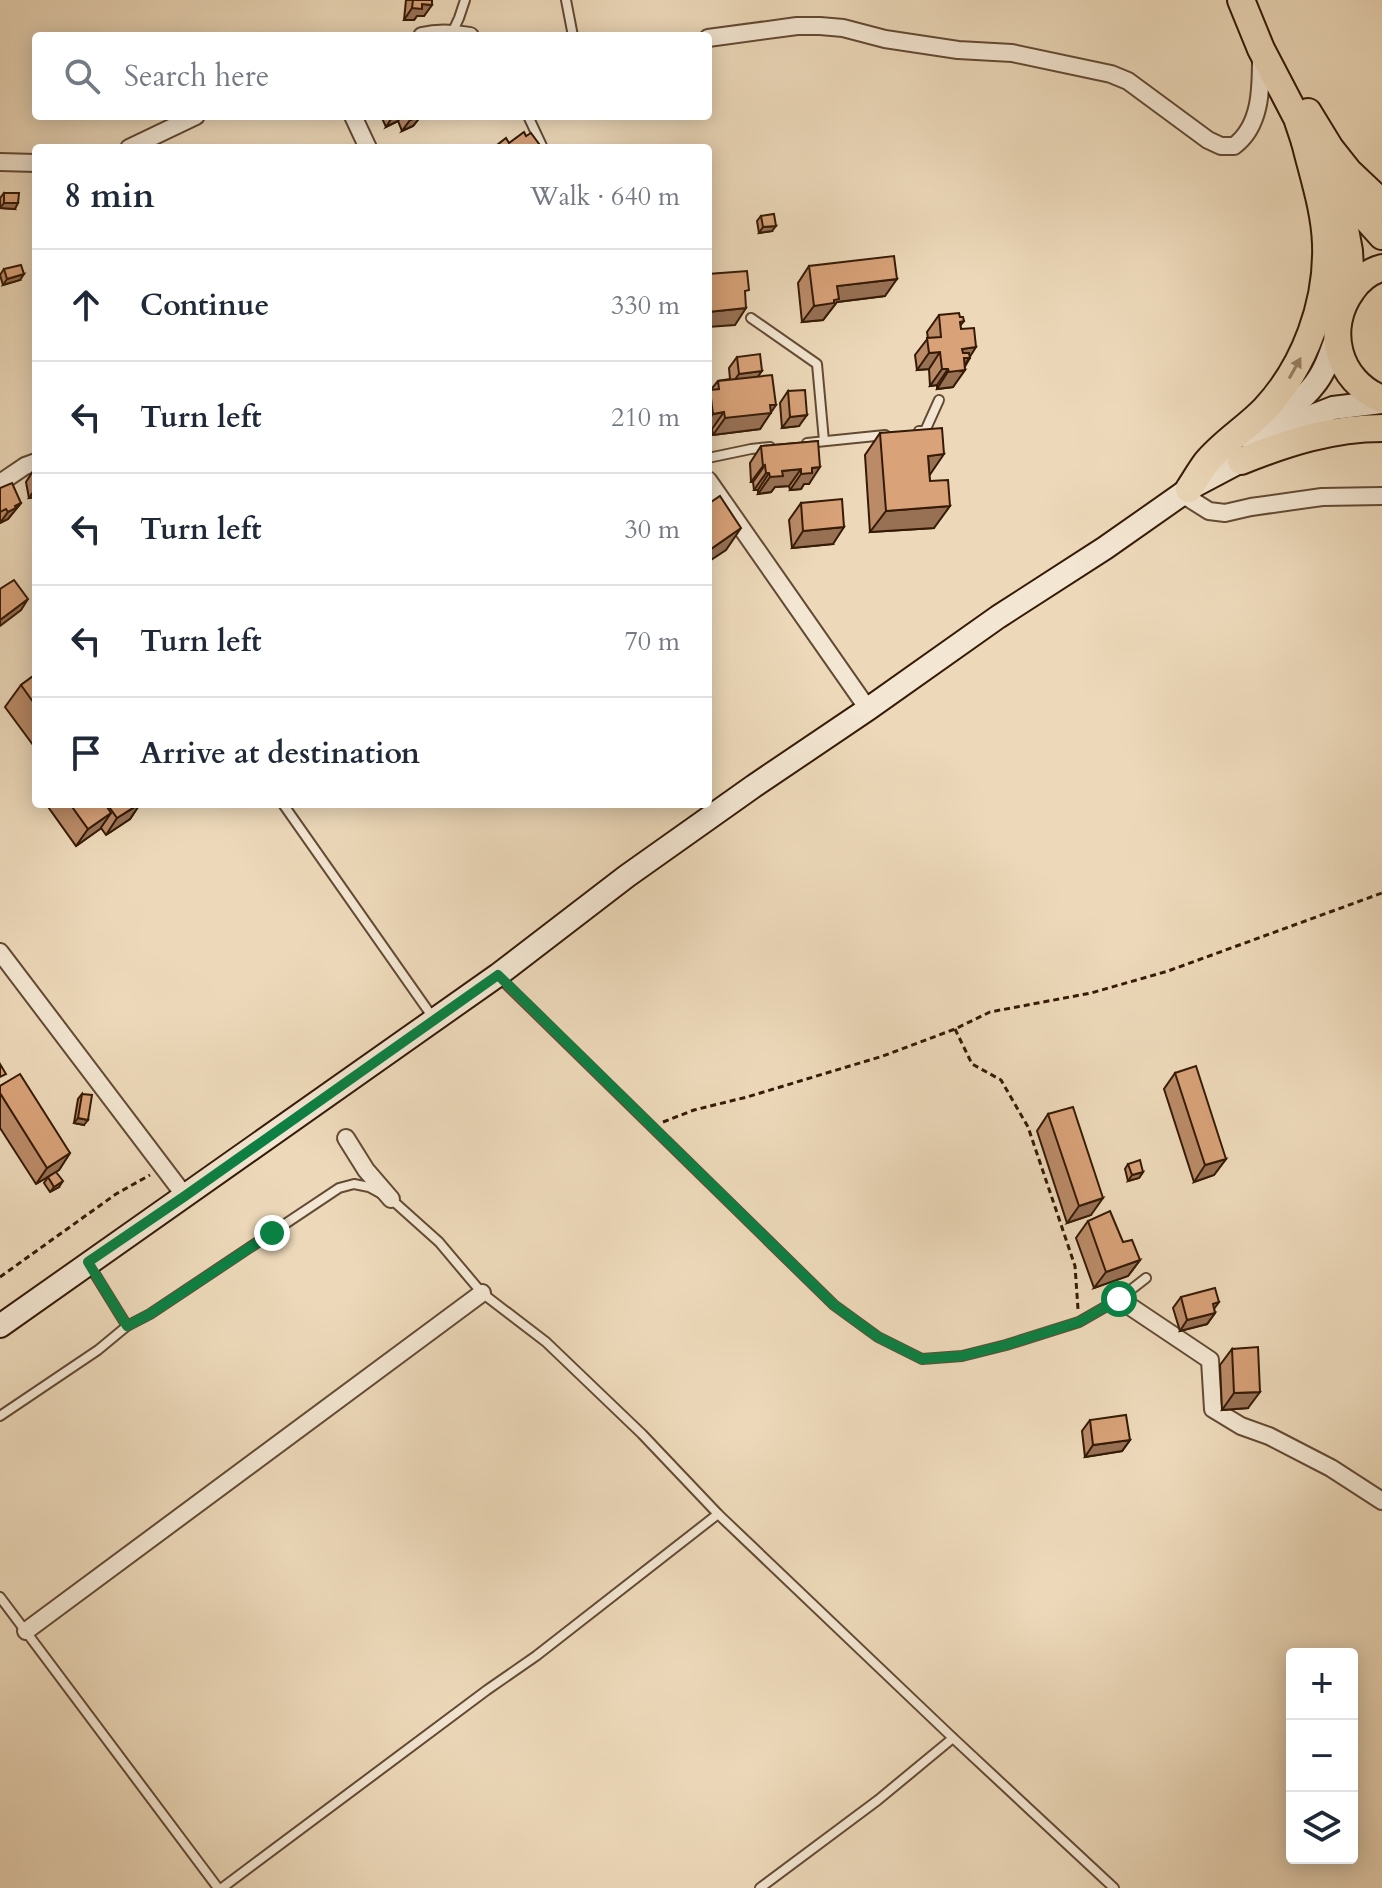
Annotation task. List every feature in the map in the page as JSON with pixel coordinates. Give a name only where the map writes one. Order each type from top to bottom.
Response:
[{"type":"main road","points":[[1186,492],[1314,386],[1336,339],[1350,268],[1345,229],[1337,206],[1261,49],[1241,0]]},
{"type":"main road","points":[[1261,49],[1278,63],[1293,84],[1330,148],[1349,172],[1382,203]]},
{"type":"main road","points":[[1301,130],[1313,138],[1365,217],[1382,236]]},
{"type":"main road","points":[[1186,492],[1207,462],[1264,410],[1285,386],[1304,352],[1313,327],[1324,283],[1327,243],[1301,130]]},
{"type":"main road","points":[[1345,300],[1357,282],[1382,268]]},
{"type":"main road","points":[[1336,339],[1339,353],[1352,378],[1382,401]]},
{"type":"main road","points":[[0,1326],[498,975],[627,876],[998,617],[1186,492],[1315,415],[1333,408],[1382,401]]},
{"type":"main road","points":[[1241,461],[1284,444],[1325,434],[1382,428]]},
{"type":"street","points":[[712,37],[797,26],[843,28],[885,39],[958,50],[1012,53],[1111,74],[1128,81],[1208,140],[1221,146],[1234,146],[1250,128],[1261,85],[1261,49]]},
{"type":"street","points":[[137,144],[188,120]]},
{"type":"street","points":[[355,120],[366,144]]},
{"type":"street","points":[[0,162],[32,163]]},
{"type":"street","points":[[0,483],[32,463]]},
{"type":"street","points":[[712,486],[868,709]]},
{"type":"street","points":[[1186,492],[1209,511],[1225,513],[1322,497],[1382,496]]},
{"type":"street","points":[[0,952],[185,1196]]},
{"type":"street","points":[[346,1138],[366,1170],[391,1199]]},
{"type":"street","points":[[26,1631],[482,1293]]},
{"type":"street","points":[[1119,1299],[1210,1360],[1213,1409],[1241,1426],[1269,1436],[1331,1468],[1382,1501]]},
{"type":"lane","points":[[452,32],[465,0]]},
{"type":"lane","points":[[566,0],[572,32]]},
{"type":"lane","points":[[530,120],[541,144]]},
{"type":"lane","points":[[751,318],[817,364],[824,441]]},
{"type":"lane","points":[[911,432],[925,431],[939,400]]},
{"type":"lane","points":[[795,444],[896,434]]},
{"type":"lane","points":[[712,457],[780,446]]},
{"type":"lane","points":[[286,808],[435,1019]]},
{"type":"lane","points":[[498,975],[834,1305],[878,1337],[922,1359],[962,1356],[1079,1322],[1119,1299],[1146,1278]]},
{"type":"lane","points":[[0,1416],[98,1350],[127,1326],[150,1314],[339,1188],[354,1184],[369,1187],[391,1199],[439,1242],[482,1293],[546,1342],[642,1434],[718,1514],[1114,1888]]},
{"type":"lane","points":[[88,1262],[127,1326]]},
{"type":"lane","points":[[0,1597],[220,1888],[536,1656],[718,1514]]},
{"type":"lane","points":[[760,1888],[878,1800],[953,1738]]},
{"type":"path","points":[[652,1126],[694,1110],[883,1056],[955,1029],[990,1012],[1091,993],[1168,971],[1382,893]]},
{"type":"path","points":[[955,1029],[972,1064],[1001,1080],[1028,1127],[1075,1266],[1079,1322]]},
{"type":"path","points":[[0,1277],[116,1194],[164,1168]]},
{"type":"building","points":[[413,0],[432,0],[432,5],[422,4],[422,9],[412,8]]},
{"type":"building","points":[[524,132],[526,136],[531,133],[539,144],[498,144],[506,138],[509,143]]},
{"type":"building","points":[[4,193],[19,193],[18,203],[4,203]]},
{"type":"building","points":[[774,214],[776,226],[763,227],[761,216]]},
{"type":"building","points":[[894,256],[897,279],[837,286],[839,299],[834,303],[814,306],[809,266]]},
{"type":"building","points":[[21,265],[24,274],[7,279],[4,269]]},
{"type":"building","points":[[747,271],[749,290],[745,291],[746,308],[712,312],[712,274]]},
{"type":"building","points":[[959,313],[964,321],[960,322],[961,329],[974,328],[976,347],[962,349],[963,353],[969,353],[970,358],[964,358],[965,370],[949,372],[942,369],[940,352],[929,353],[927,338],[941,337],[939,315]]},
{"type":"building","points":[[760,354],[762,371],[739,374],[737,357]]},
{"type":"building","points":[[772,375],[776,405],[770,405],[771,413],[725,418],[724,412],[713,414],[712,390],[719,389],[718,381]]},
{"type":"building","points":[[805,390],[807,415],[790,417],[788,391]]},
{"type":"building","points":[[942,428],[944,454],[928,456],[930,481],[948,480],[950,506],[886,511],[880,433]]},
{"type":"building","points":[[818,441],[820,467],[812,468],[812,473],[801,474],[801,469],[782,471],[783,476],[770,477],[766,473],[761,446]]},
{"type":"building","points":[[12,483],[21,503],[8,512],[6,509],[0,512],[0,488]]},
{"type":"building","points":[[720,496],[741,528],[712,548],[712,501]]},
{"type":"building","points":[[842,499],[844,527],[803,531],[801,503]]},
{"type":"building","points":[[14,580],[28,599],[0,620],[0,589]]},
{"type":"building","points":[[32,677],[32,700],[21,685]]},
{"type":"building","points":[[73,808],[108,808],[111,813],[88,829]]},
{"type":"building","points":[[110,808],[133,808],[117,818]]},
{"type":"building","points":[[1196,1066],[1226,1159],[1205,1165],[1175,1073]]},
{"type":"building","points":[[20,1074],[70,1153],[47,1168],[0,1093],[0,1086]]},
{"type":"building","points":[[82,1094],[92,1095],[88,1120],[78,1118]]},
{"type":"building","points":[[1073,1107],[1103,1198],[1079,1206],[1048,1114]]},
{"type":"building","points":[[1140,1160],[1143,1172],[1132,1175],[1128,1164]]},
{"type":"building","points":[[56,1172],[63,1181],[54,1187],[48,1177]]},
{"type":"building","points":[[1110,1211],[1123,1242],[1132,1240],[1140,1260],[1106,1272],[1088,1221]]},
{"type":"building","points":[[1215,1288],[1219,1302],[1213,1304],[1215,1313],[1187,1320],[1181,1297]]},
{"type":"building","points":[[1258,1347],[1260,1392],[1234,1393],[1232,1349]]},
{"type":"building","points":[[1126,1415],[1130,1440],[1093,1445],[1090,1420]]},
{"type":"route","points":[[272,1233],[127,1326],[88,1262],[498,975],[834,1305],[878,1337],[922,1359],[962,1356],[1079,1322],[1119,1299]]}]
